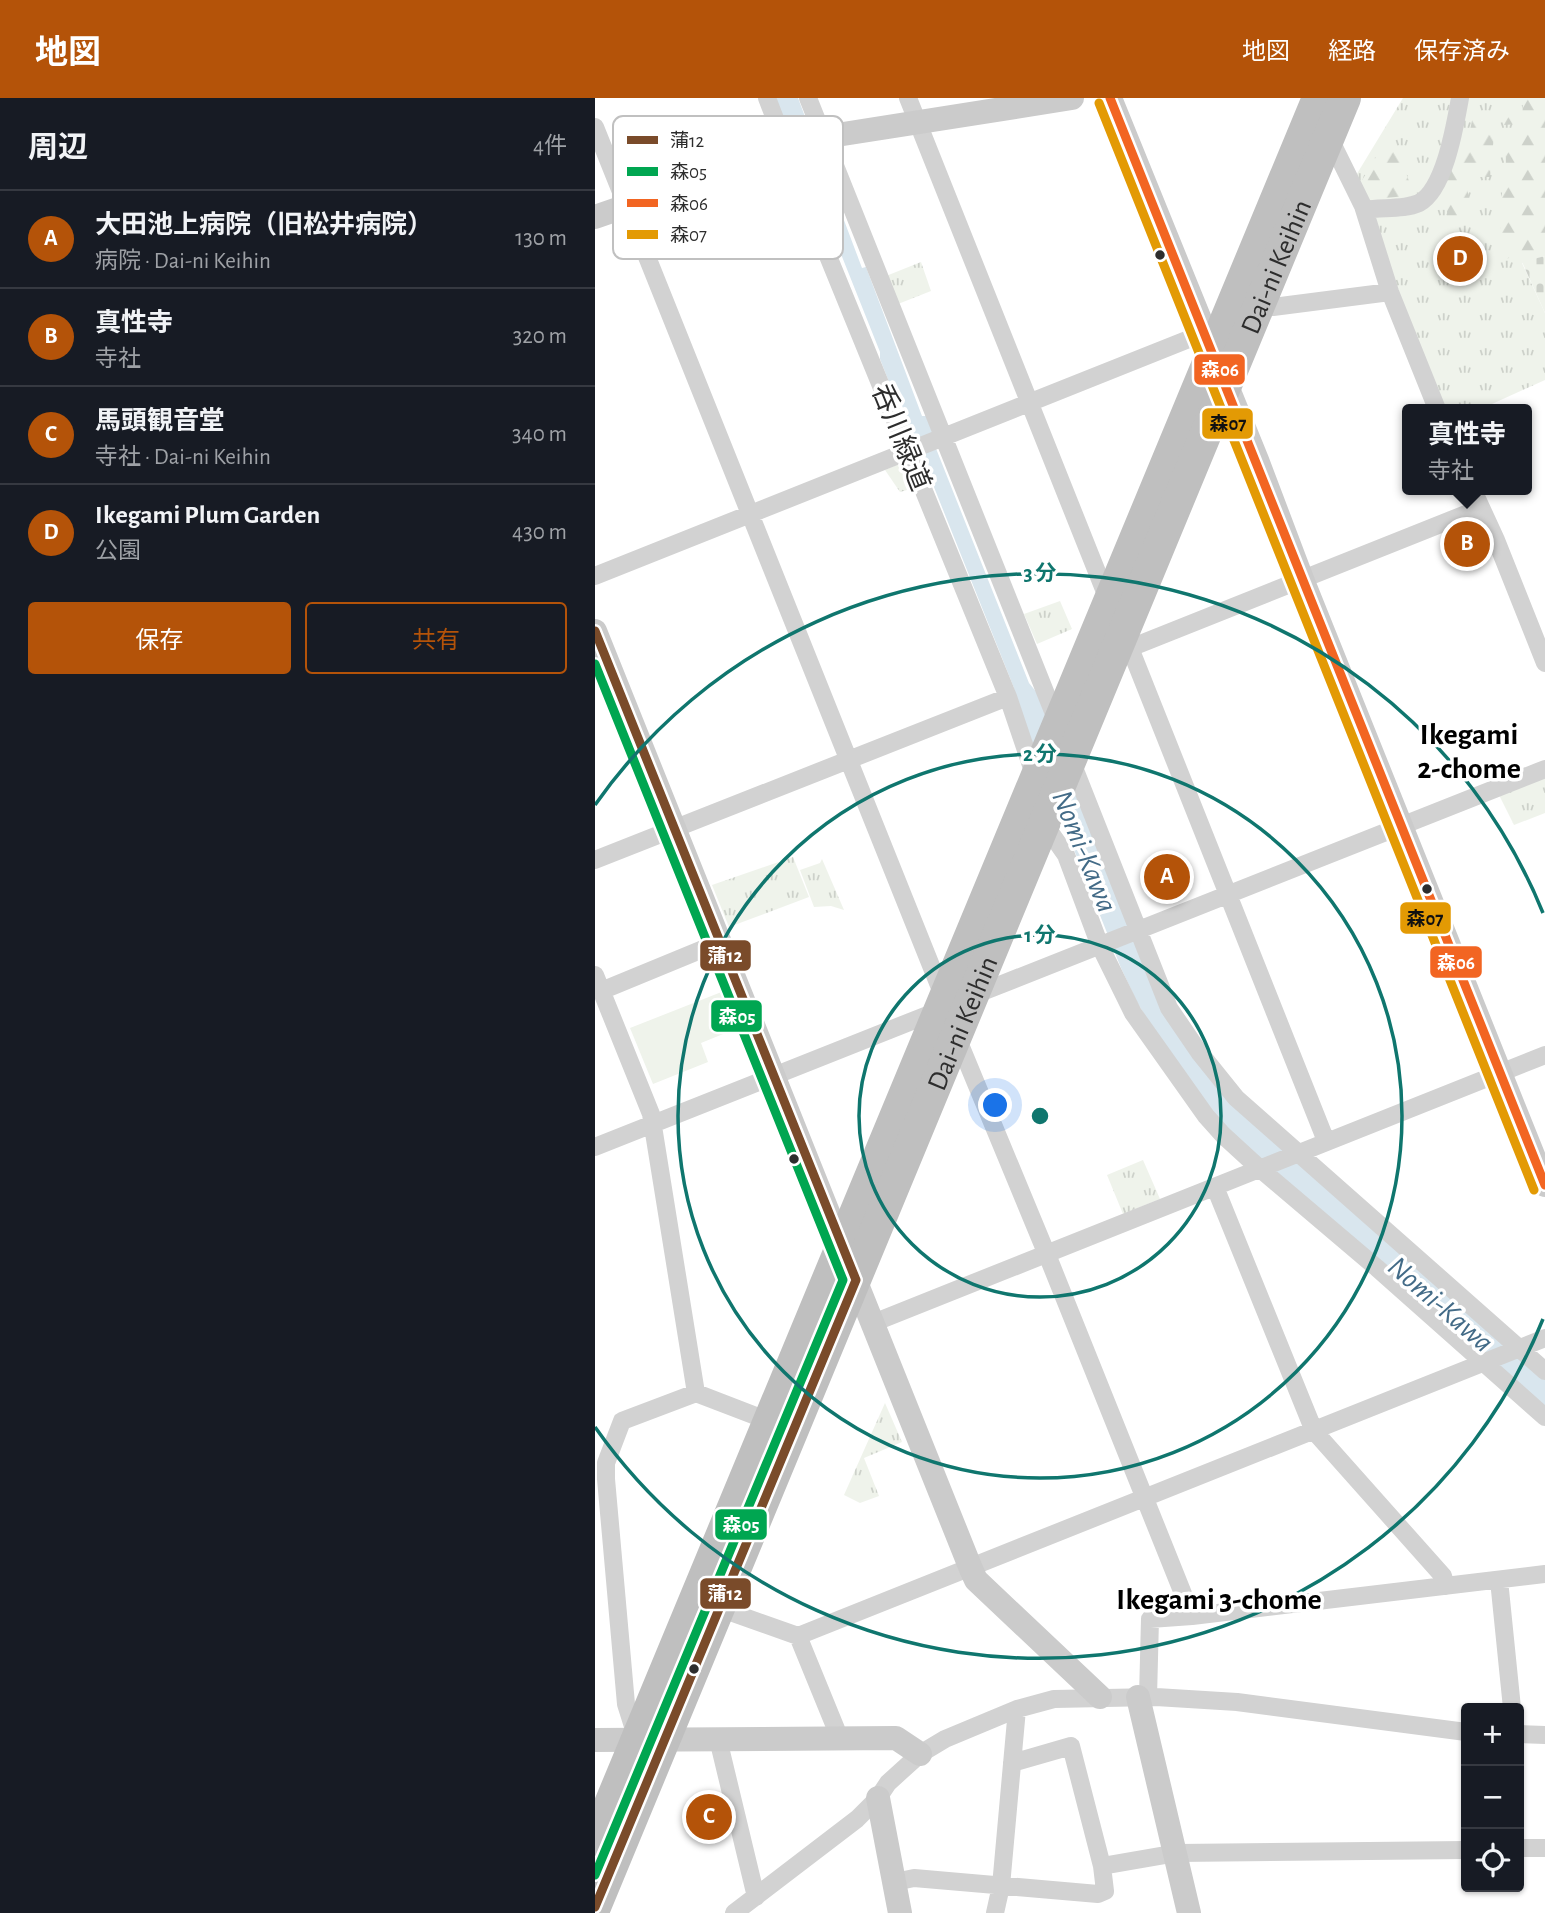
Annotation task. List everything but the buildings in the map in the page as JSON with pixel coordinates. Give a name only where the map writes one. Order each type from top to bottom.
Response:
[{"type":"highway","name":"Dai-ni Keihin","points":[[595,1907],[651,1739],[769,1421],[842,1243],[951,1009],[1047,816],[1057,728],[1109,602],[1208,343],[1318,98]]},
{"type":"highway","name":"Dai-ni Keihin","points":[[595,1840],[719,1608],[856,1280],[951,1009],[1053,767],[1124,646],[1225,383],[1345,98]]},
{"type":"street","name":"呑川緑道","points":[[767,98],[775,116]]},
{"type":"street","points":[[808,98],[814,116]]},
{"type":"street","points":[[908,98],[1109,602]]},
{"type":"street","points":[[843,134],[1072,98]]},
{"type":"street","points":[[1110,98],[1545,1185]]},
{"type":"street","points":[[1365,210],[1415,205],[1429,195],[1438,180],[1453,133],[1460,98]]},
{"type":"street","points":[[595,127],[613,173]]},
{"type":"street","points":[[1328,135],[1365,210],[1390,292],[1435,404]]},
{"type":"street","points":[[843,193],[1057,728]]},
{"type":"street","points":[[595,217],[613,211]]},
{"type":"street","points":[[648,259],[951,1009],[1192,1616]]},
{"type":"street","name":"呑川緑道","points":[[829,259],[910,450],[1007,697],[1053,767],[1136,930],[1169,1008],[1199,1052],[1236,1098],[1545,1371]]},
{"type":"street","points":[[1259,301],[1273,307],[1390,292]]},
{"type":"street","points":[[595,576],[1030,402],[1208,343]]},
{"type":"street","points":[[1475,495],[1545,663]]},
{"type":"street","points":[[1326,1141],[1124,646],[1481,508]]},
{"type":"street","points":[[595,631],[976,1580],[1100,1697]]},
{"type":"street","points":[[595,860],[1007,697]]},
{"type":"street","points":[[595,1147],[951,1009],[1136,930],[1545,769]]},
{"type":"street","points":[[1047,816],[1052,835],[1066,855],[1133,1013],[1206,1115],[1223,1135],[1545,1417]]},
{"type":"street","points":[[696,1393],[651,1114],[598,983],[720,942]]},
{"type":"street","points":[[873,1323],[1545,1055]]},
{"type":"street","points":[[1215,1187],[1314,1431],[1443,1576],[1446,1586]]},
{"type":"street","points":[[719,1608],[798,1636],[1545,1338]]},
{"type":"street","points":[[651,1739],[626,1704],[601,1478],[606,1463],[622,1421],[696,1393],[769,1421]]},
{"type":"street","points":[[1189,1913],[1143,1698],[1150,1619],[1545,1574]]},
{"type":"street","points":[[1499,1580],[1511,1703]]},
{"type":"street","points":[[798,1636],[836,1729],[836,1738]]},
{"type":"street","points":[[734,1913],[857,1819],[879,1798],[888,1783],[920,1754],[945,1739],[1017,1709],[1054,1699],[1100,1697],[1237,1702],[1306,1709],[1461,1732]]},
{"type":"street","points":[[996,1913],[1001,1886],[1017,1709]]},
{"type":"street","points":[[1524,1734],[1545,1735]]},
{"type":"street","points":[[595,1740],[896,1738],[920,1754]]},
{"type":"street","points":[[718,1739],[756,1897]]},
{"type":"street","points":[[895,1882],[914,1878],[1098,1894],[1105,1891],[1102,1866],[1071,1746],[1012,1763]]},
{"type":"street","points":[[879,1798],[900,1913]]},
{"type":"street","points":[[1524,1848],[1545,1848]]},
{"type":"street","points":[[1102,1866],[1177,1853],[1461,1850]]},
{"type":"green space","points":[[1403,98],[1545,98],[1545,256],[1522,263],[1545,313],[1545,380],[1492,404],[1438,404],[1355,177]]},
{"type":"green space","points":[[1513,98],[1517,98],[1517,124],[1504,125],[1505,117],[1512,116]]},
{"type":"green space","points":[[1523,98],[1545,98],[1545,249],[1505,259],[1500,250],[1503,166],[1506,166],[1504,128],[1522,130]]},
{"type":"green space","points":[[1474,111],[1496,114],[1490,177],[1474,177],[1465,181],[1469,197],[1467,219],[1448,223],[1447,210],[1424,209],[1458,139],[1468,140]]},
{"type":"green space","points":[[1388,137],[1393,137],[1414,195],[1368,200],[1361,182]]},
{"type":"green space","points":[[1545,256],[1545,313],[1522,262]]},
{"type":"green space","points":[[921,262],[931,291],[898,304],[886,276]]},
{"type":"green space","points":[[903,462],[914,488],[900,492],[885,470]]},
{"type":"green space","points":[[1060,601],[1072,629],[1037,644],[1024,614]]},
{"type":"green space","points":[[1545,769],[1545,813],[1514,825],[1496,789]]},
{"type":"green space","points":[[793,857],[809,897],[729,927],[712,885]]},
{"type":"green space","points":[[822,859],[844,910],[831,906],[814,907],[800,870],[820,863]]},
{"type":"green space","points":[[724,991],[738,1028],[701,1043],[708,1062],[653,1084],[630,1028]]},
{"type":"green space","points":[[1143,1160],[1160,1199],[1123,1214],[1107,1175]]},
{"type":"green space","points":[[885,1403],[902,1442],[864,1458],[879,1496],[860,1503],[844,1495]]},
{"type":"water","points":[[774,98],[798,98],[805,116],[781,116]]},
{"type":"water","name":"Nomi-Kawa","points":[[843,218],[862,268],[866,267],[922,416],[927,416],[937,444],[935,446],[1029,683],[1038,694],[1193,1053],[1545,1379],[1545,1411],[1218,1121],[1184,1081],[1137,1002],[1121,968],[920,452],[915,453],[904,425],[908,422],[896,389],[891,387],[843,259]]},
{"type":"transit line","name":"森06","points":[[1110,98],[1545,1185]]},
{"type":"transit line","name":"森07","points":[[1099,103],[1534,1190]]},
{"type":"transit line","name":"蒲12","points":[[595,631],[856,1280]]},
{"type":"transit line","name":"森05","points":[[595,664],[843,1280],[595,1875]]},
{"type":"transit line","name":"蒲12","points":[[595,1907],[856,1280]]},
{"type":"place","name":"Ikegami Plum Garden","points":[[1460,259]]},
{"type":"place","name":"真性寺","points":[[1467,544]]},
{"type":"place","name":"大田池上病院（旧松井病院）","points":[[1167,877]]},
{"type":"place","name":"馬頭観音堂","points":[[709,1817]]},
{"type":"district","name":"Ikegami 2-chome","points":[[1469,751]]},
{"type":"district","name":"Ikegami 3-chome","points":[[1219,1599]]}]
